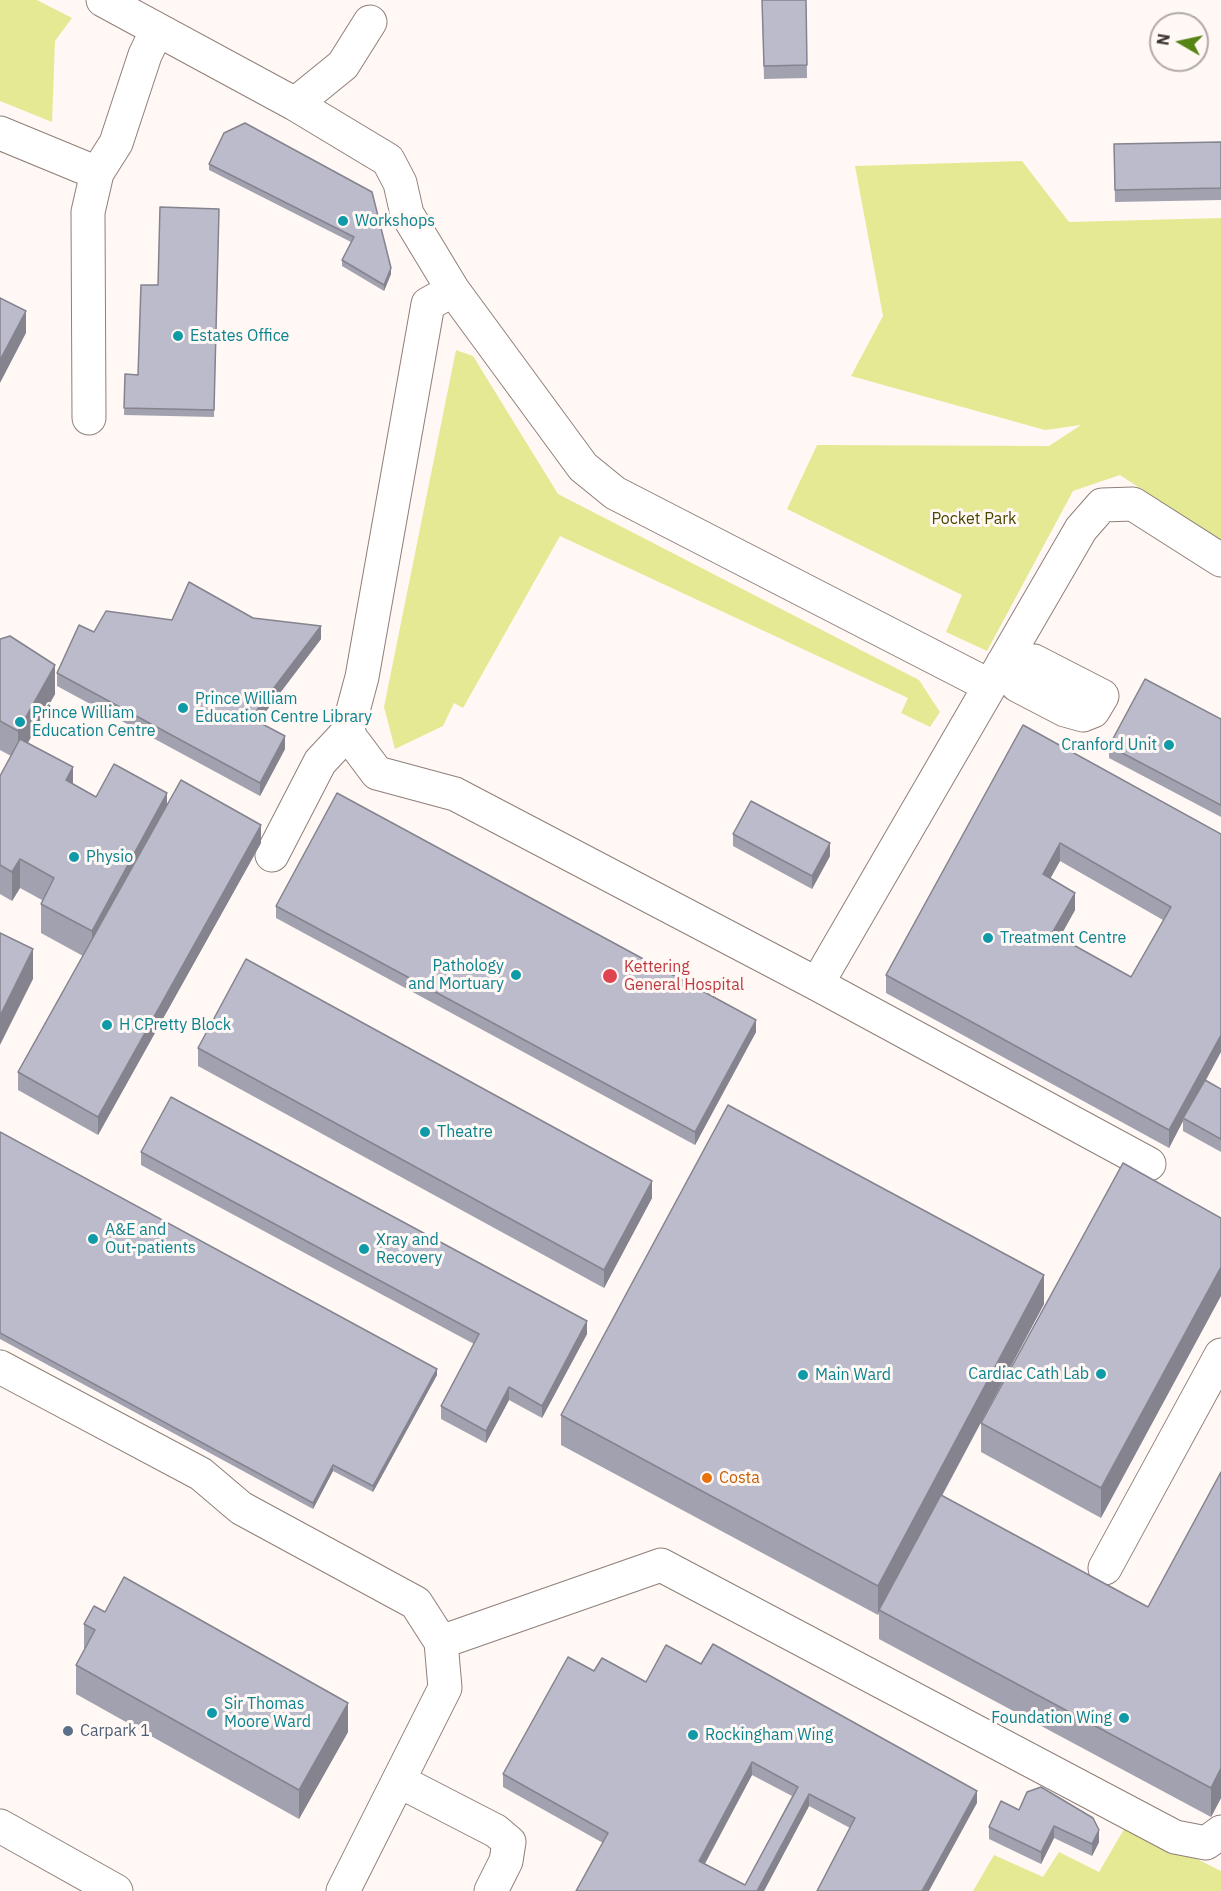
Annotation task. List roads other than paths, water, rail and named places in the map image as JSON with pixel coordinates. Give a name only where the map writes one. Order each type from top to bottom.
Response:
[{"type":"street","points":[[103,0],[295,104],[388,160],[400,183],[407,214],[453,290],[583,467],[615,493],[996,674]]},
{"type":"street","points":[[295,104],[343,65],[370,22]]},
{"type":"street","points":[[89,418],[88,212],[98,174],[116,143],[145,56],[157,30]]},
{"type":"street","points":[[0,133],[98,174]]},
{"type":"street","points":[[272,855],[320,762],[347,733],[362,677],[428,304],[453,290]]},
{"type":"street","points":[[817,984],[1081,529],[1102,505],[1133,504],[1221,560]]},
{"type":"street","points":[[347,733],[377,773],[455,794],[817,984],[1149,1164]]},
{"type":"street","points":[[1105,1568],[1221,1355]]},
{"type":"street","points":[[0,1367],[201,1474],[241,1508],[416,1603],[441,1642],[445,1688],[343,1891]]},
{"type":"street","points":[[441,1642],[661,1565],[1175,1837],[1206,1843],[1221,1832]]},
{"type":"street","points":[[399,1781],[496,1831],[509,1842],[506,1862],[491,1891]]},
{"type":"street","points":[[0,1826],[116,1891]]},
{"type":"place","name":"Workshops","points":[[343,221]]},
{"type":"place","name":"Estates Office","points":[[178,336]]},
{"type":"place","name":"Prince William Education Centre Library","points":[[183,708]]},
{"type":"place","name":"Prince William Education Centre","points":[[20,722]]},
{"type":"place","name":"Cranford Unit","points":[[1169,745]]},
{"type":"place","name":"Physio","points":[[74,857]]},
{"type":"place","name":"Treatment Centre","points":[[988,938]]},
{"type":"place","name":"Pathology and Mortuary","points":[[516,975]]},
{"type":"place","name":"Kettering General Hospital","points":[[610,976]]},
{"type":"place","name":"H CPretty Block","points":[[107,1025]]},
{"type":"place","name":"Theatre","points":[[425,1132]]},
{"type":"place","name":"A&E and Out-patients","points":[[93,1239]]},
{"type":"place","name":"Xray and Recovery","points":[[364,1249]]},
{"type":"place","name":"Cardiac Cath Lab","points":[[1101,1374]]},
{"type":"place","name":"Main Ward","points":[[803,1375]]},
{"type":"place","name":"Costa","points":[[707,1478]]},
{"type":"place","name":"Sir Thomas Moore Ward","points":[[212,1713]]},
{"type":"place","name":"Foundation Wing","points":[[1124,1718]]},
{"type":"place","name":"Carpark 1","points":[[68,1731]]},
{"type":"place","name":"Rockingham Wing","points":[[693,1735]]},
{"type":"park label","name":"Pocket Park","points":[[974,519]]}]
